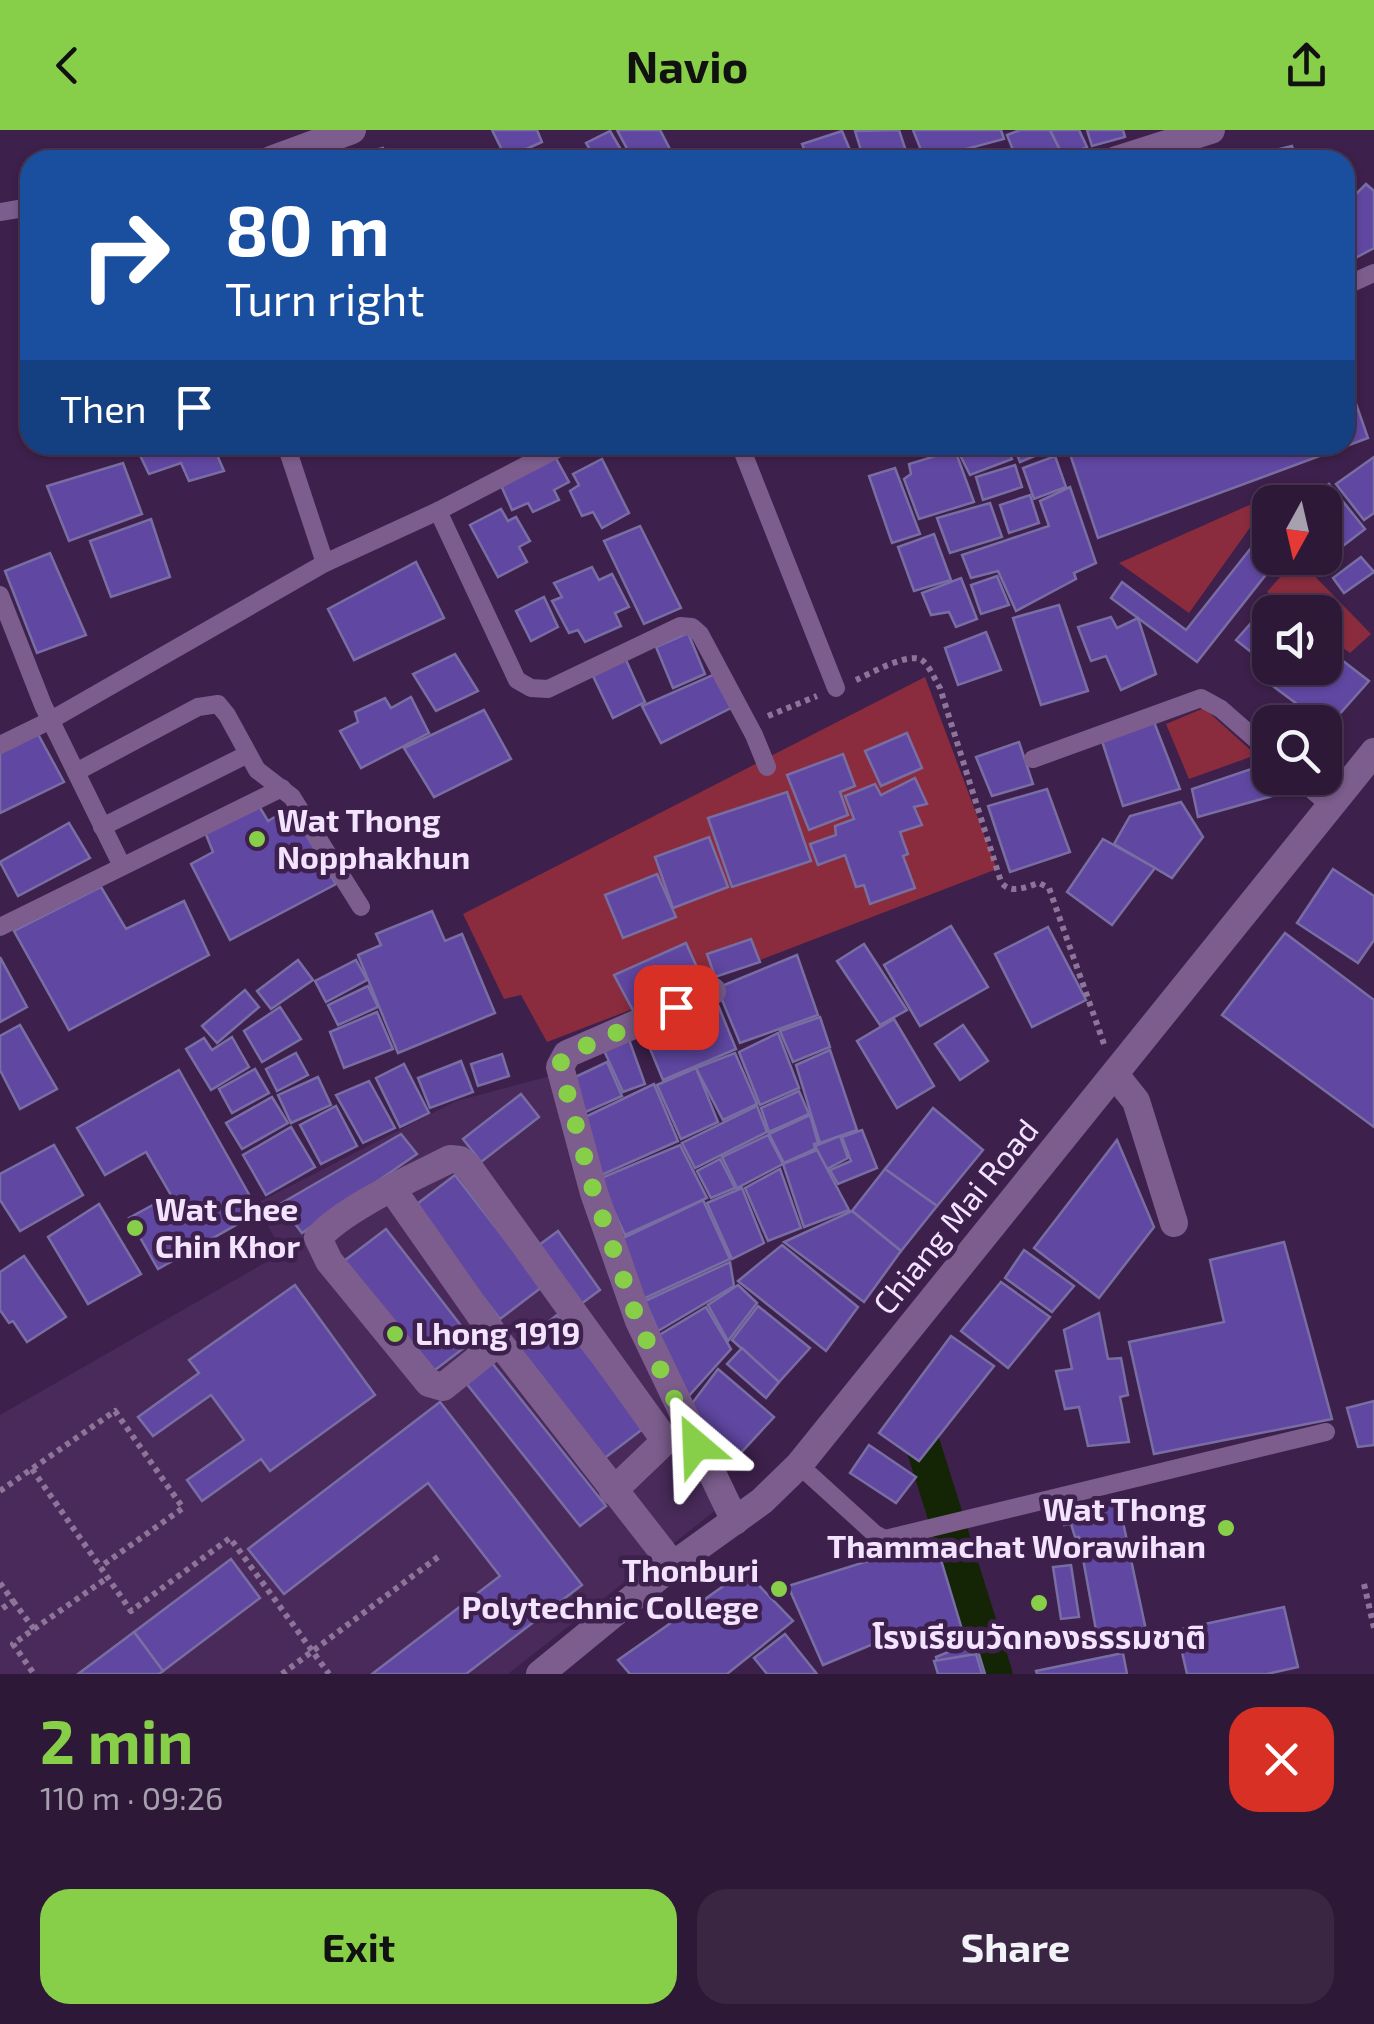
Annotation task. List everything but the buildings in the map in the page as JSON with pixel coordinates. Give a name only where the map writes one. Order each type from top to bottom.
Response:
[{"type":"street","points":[[298,150],[352,130]]},
{"type":"street","points":[[1148,150],[1211,130]]},
{"type":"street","name":"Chiang Mai Road","points":[[540,1674],[673,1564],[762,1500],[799,1465],[1374,752]]},
{"type":"street","points":[[712,991],[567,1054],[560,1066],[594,1193],[638,1322],[734,1521]]},
{"type":"street","points":[[1116,1076],[1136,1100],[1174,1224]]},
{"type":"street","points":[[500,1342],[443,1387],[429,1383],[329,1261],[318,1238],[327,1228],[392,1189],[450,1159],[460,1160],[662,1436],[661,1445],[613,1490]]},
{"type":"street","points":[[392,1189],[500,1342],[673,1564]]},
{"type":"lane","points":[[289,455],[325,564]]},
{"type":"lane","points":[[0,745],[52,720],[325,564],[546,455]]},
{"type":"lane","points":[[744,455],[836,688]]},
{"type":"lane","points":[[438,511],[517,680],[532,688],[548,689],[680,626],[692,627],[700,634],[766,765]]},
{"type":"lane","points":[[0,595],[52,720],[122,866]]},
{"type":"lane","points":[[1034,759],[1201,698],[1221,708],[1252,736]]},
{"type":"lane","points":[[76,772],[210,703],[222,706],[257,770],[292,797],[361,908]]},
{"type":"lane","points":[[102,827],[248,754]]},
{"type":"lane","points":[[0,927],[282,788]]},
{"type":"lane","points":[[1317,795],[1332,803]]},
{"type":"lane","points":[[799,1465],[875,1534],[885,1538],[1326,1432]]},
{"type":"path","points":[[923,661],[940,688],[1001,882],[1014,890],[1039,883],[1048,888],[1116,1076]]},
{"type":"path","points":[[0,1492],[115,1411],[183,1508],[100,1567]]},
{"type":"path","points":[[32,1469],[132,1611],[230,1538],[330,1674]]},
{"type":"path","points":[[282,1674],[438,1557]]},
{"type":"path","points":[[34,1674],[13,1644],[107,1578]]},
{"type":"path","points":[[0,1583],[34,1630]]},
{"type":"path","points":[[1364,1584],[1374,1628]]},
{"type":"path","points":[[0,1610],[12,1601]]},
{"type":"shaded area","points":[[1252,504],[1252,525],[1189,613],[1119,563]]},
{"type":"shaded area","points":[[1282,575],[1314,575],[1333,595],[1271,595],[1267,592]]},
{"type":"shaded area","points":[[1342,604],[1371,634],[1350,653],[1342,647]]},
{"type":"shaded area","points":[[925,677],[997,869],[547,1042],[521,995],[504,999],[463,914]]},
{"type":"shaded area","points":[[1204,708],[1252,751],[1252,756],[1189,779],[1166,724]]},
{"type":"shaded area","name":"Lhong 1919","points":[[550,1076],[716,1510],[508,1674],[0,1674],[0,1415],[282,1253],[257,1203],[456,1101]]},
{"type":"waterway","points":[[922,1442],[995,1674]]},
{"type":"place","name":"Wat Thong Nopphakhun","points":[[257,839]]},
{"type":"place","name":"Wat Chee Chin Khor","points":[[135,1228]]},
{"type":"place","name":"Lhong 1919","points":[[395,1334]]},
{"type":"place","name":"Wat Thong Thammachat Worawihan","points":[[1226,1528]]},
{"type":"place","name":"Thonburi Polytechnic College","points":[[779,1589]]},
{"type":"place","name":"โรงเรียนวัดทองธรรมชาติ","points":[[1039,1603]]},
{"type":"route","points":[[676,1007],[567,1054],[560,1066],[594,1193],[638,1322],[696,1445]]}]
